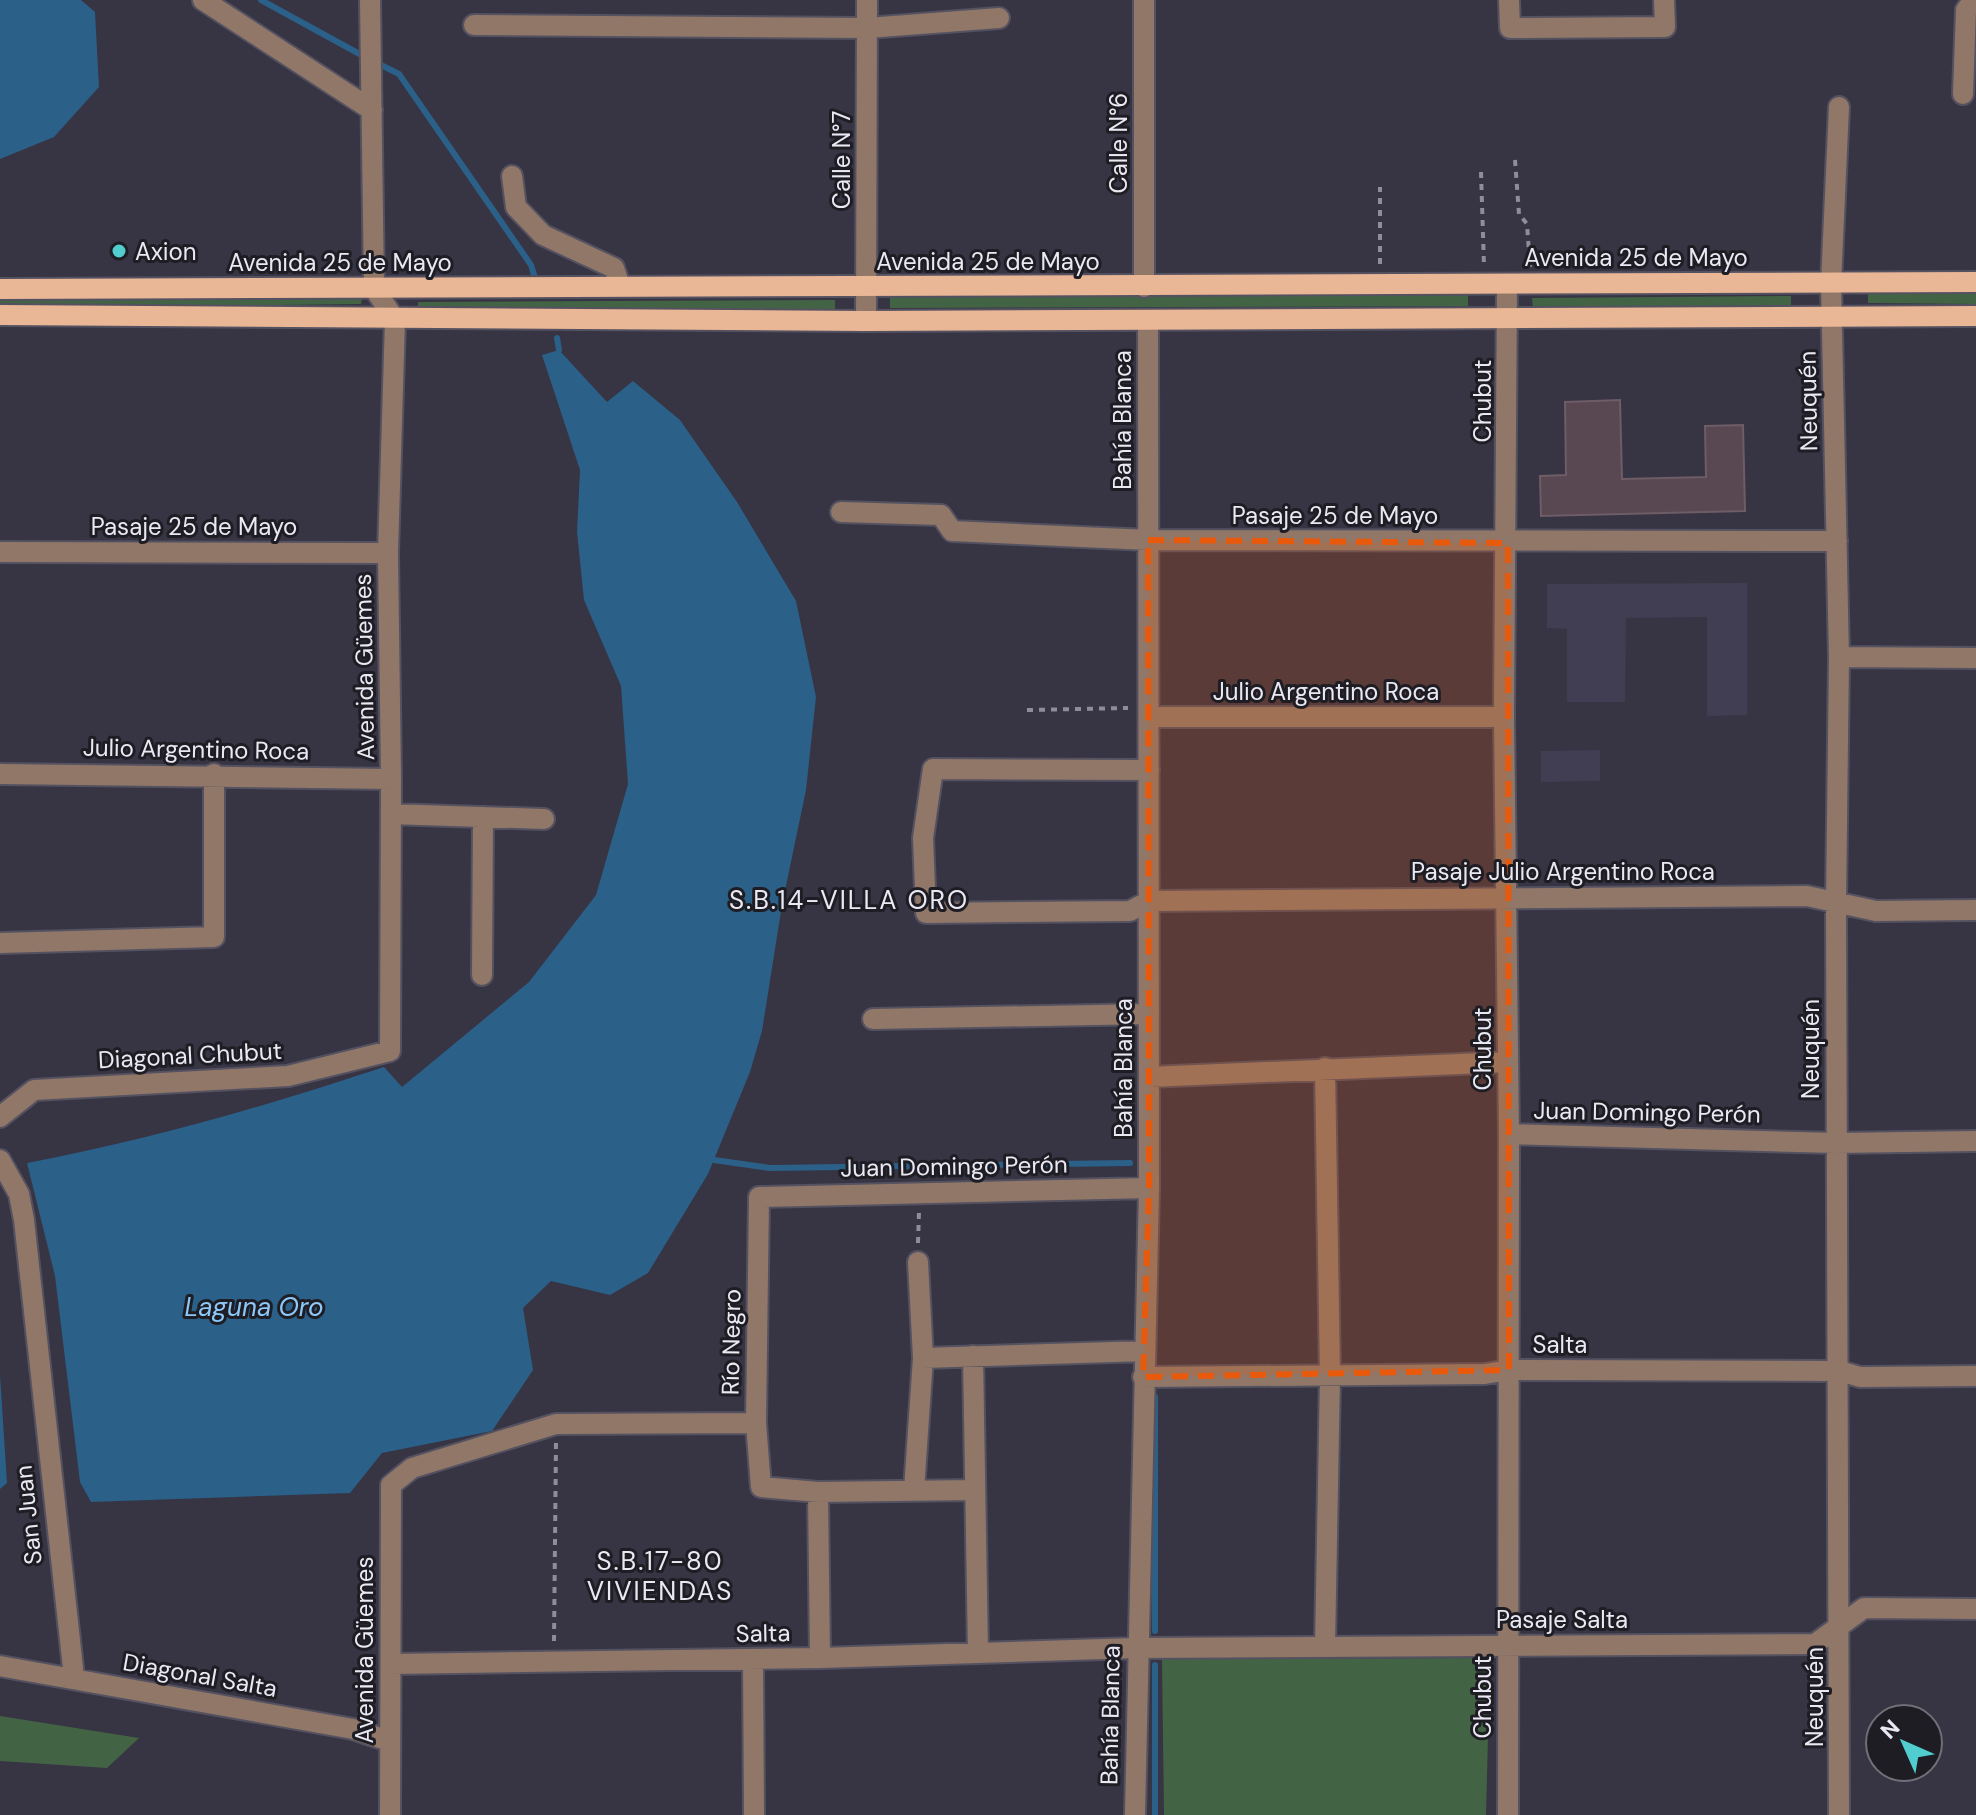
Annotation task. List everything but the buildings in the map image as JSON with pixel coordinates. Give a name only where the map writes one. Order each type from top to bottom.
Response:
[{"type":"main road","name":"Avenida 25 de Mayo","points":[[0,289],[1976,282]]},
{"type":"main road","points":[[0,315],[866,321],[1976,316]]},
{"type":"street","points":[[203,0],[372,110]]},
{"type":"street","points":[[370,0],[374,288],[395,320]]},
{"type":"street","name":"Calle N°7","points":[[866,321],[867,0]]},
{"type":"street","name":"Calle N°6","points":[[1144,0],[1144,287]]},
{"type":"street","points":[[1509,0],[1510,28],[1665,27],[1664,0]]},
{"type":"street","points":[[1963,94],[1966,10],[1974,0]]},
{"type":"street","points":[[474,25],[867,28],[999,18]]},
{"type":"street","name":"Neuquén","points":[[1839,107],[1831,283],[1839,657],[1836,904],[1840,1371],[1839,1815]]},
{"type":"street","points":[[512,176],[516,207],[543,235],[614,268],[620,286]]},
{"type":"street","name":"Chubut","points":[[1507,284],[1508,543],[1504,717],[1509,1134],[1508,1815]]},
{"type":"street","name":"Avenida Güemes","points":[[390,1051],[388,553],[395,320]]},
{"type":"street","name":"Bahía Blanca","points":[[1135,1815],[1136,1648],[1149,1188],[1148,320]]},
{"type":"street","name":"Pasaje 25 de Mayo","points":[[841,512],[941,515],[952,531],[1148,540],[1508,543],[1837,541]]},
{"type":"street","name":"Pasaje 25 de Mayo","points":[[0,552],[388,553]]},
{"type":"street","points":[[1839,657],[1976,658]]},
{"type":"street","name":"Julio Argentino Roca","points":[[1149,717],[1504,717]]},
{"type":"street","name":"Pasaje Julio Argentino Roca","points":[[1149,770],[933,769],[923,838],[926,913],[1130,911],[1149,901],[1508,896],[1807,896],[1876,911],[1976,910]]},
{"type":"street","name":"Julio Argentino Roca","points":[[0,774],[214,774],[391,779]]},
{"type":"street","points":[[0,943],[214,937],[214,774]]},
{"type":"street","points":[[391,814],[544,819]]},
{"type":"street","points":[[482,975],[483,817]]},
{"type":"street","points":[[873,1019],[1149,1014]]},
{"type":"street","name":"Diagonal Chubut","points":[[0,1117],[34,1090],[288,1076],[390,1051]]},
{"type":"street","points":[[1149,1077],[1507,1062]]},
{"type":"street","points":[[1325,1068],[1330,1376],[1325,1646]]},
{"type":"street","name":"Juan Domingo Perón","points":[[1509,1134],[1836,1143],[1976,1141]]},
{"type":"street","name":"San Juan","points":[[0,1160],[19,1194],[24,1220],[74,1677]]},
{"type":"street","name":"Juan Domingo Perón","points":[[759,1197],[1149,1188]]},
{"type":"street","name":"Río Negro","points":[[759,1197],[756,1423],[761,1487],[818,1492]]},
{"type":"street","points":[[914,1490],[923,1358],[918,1262]]},
{"type":"street","points":[[923,1358],[1145,1351]]},
{"type":"street","points":[[973,1356],[978,1653]]},
{"type":"street","name":"Salta","points":[[1143,1377],[1485,1374],[1509,1370],[1840,1371],[1860,1377],[1976,1376]]},
{"type":"street","points":[[556,1424],[756,1423]]},
{"type":"street","name":"Avenida Güemes","points":[[390,1815],[391,1485],[412,1468],[556,1424]]},
{"type":"street","points":[[820,1658],[818,1492],[974,1490]]},
{"type":"street","name":"Pasaje Salta","points":[[1136,1648],[1815,1644],[1864,1608],[1976,1609]]},
{"type":"street","name":"Salta","points":[[391,1664],[820,1658],[1136,1648]]},
{"type":"street","points":[[753,1659],[754,1815]]},
{"type":"street","name":"Diagonal Salta","points":[[0,1666],[353,1729],[389,1741]]},
{"type":"path","points":[[1515,160],[1519,214],[1527,224],[1531,283]]},
{"type":"path","points":[[1481,172],[1484,283]]},
{"type":"path","points":[[1380,187],[1380,283]]},
{"type":"path","points":[[1027,710],[1132,708],[1149,717]]},
{"type":"path","points":[[918,1262],[919,1192]]},
{"type":"path","points":[[553,1662],[556,1424]]},
{"type":"highlighted area","points":[[1148,540],[1508,543],[1509,1370],[1143,1377],[1149,1188]]},
{"type":"shaded area","points":[[1747,583],[1747,715],[1707,716],[1707,617],[1626,618],[1625,702],[1567,702],[1567,629],[1547,628],[1547,584]]},
{"type":"shaded area","points":[[1600,750],[1600,781],[1541,782],[1541,751]]},
{"type":"green space","points":[[1868,293],[1976,293],[1976,304],[1868,303]]},
{"type":"green space","points":[[1468,295],[1468,306],[890,308],[890,297]]},
{"type":"green space","points":[[0,296],[362,297],[361,304],[0,308]]},
{"type":"green space","points":[[1791,296],[1791,306],[1533,309],[1532,298]]},
{"type":"green space","points":[[835,300],[835,311],[418,313],[418,302]]},
{"type":"green space","points":[[1490,1658],[1486,1815],[1164,1815],[1162,1659]]},
{"type":"green space","points":[[0,1716],[139,1738],[107,1768],[0,1761]]},
{"type":"water","points":[[0,0],[81,0],[95,12],[99,87],[54,137],[0,159]]},
{"type":"water","name":"Laguna Oro","points":[[559,350],[607,402],[633,381],[680,420],[737,502],[796,601],[816,697],[806,790],[782,905],[762,1031],[750,1072],[708,1174],[648,1273],[610,1295],[551,1281],[523,1308],[533,1370],[492,1431],[382,1453],[350,1493],[91,1502],[80,1482],[55,1276],[27,1163],[207,1121],[384,1067],[402,1087],[529,982],[596,895],[628,784],[621,686],[584,600],[577,532],[580,470],[542,355]]},
{"type":"water","points":[[0,1375],[7,1483],[0,1489]]},
{"type":"waterway","points":[[261,0],[365,57]]},
{"type":"waterway","points":[[375,62],[399,74],[531,265],[535,278]]},
{"type":"waterway","points":[[557,338],[559,350]]},
{"type":"waterway","points":[[714,1160],[770,1168],[1130,1163]]},
{"type":"waterway","points":[[1155,1397],[1155,1631]]},
{"type":"waterway","points":[[1155,1665],[1155,1815]]},
{"type":"place","name":"Axion","points":[[119,251]]},
{"type":"district","name":"S.B.14-VILLA ORO","points":[[849,900]]},
{"type":"district","name":"S.B.17-80 VIVIENDAS","points":[[660,1576]]}]
